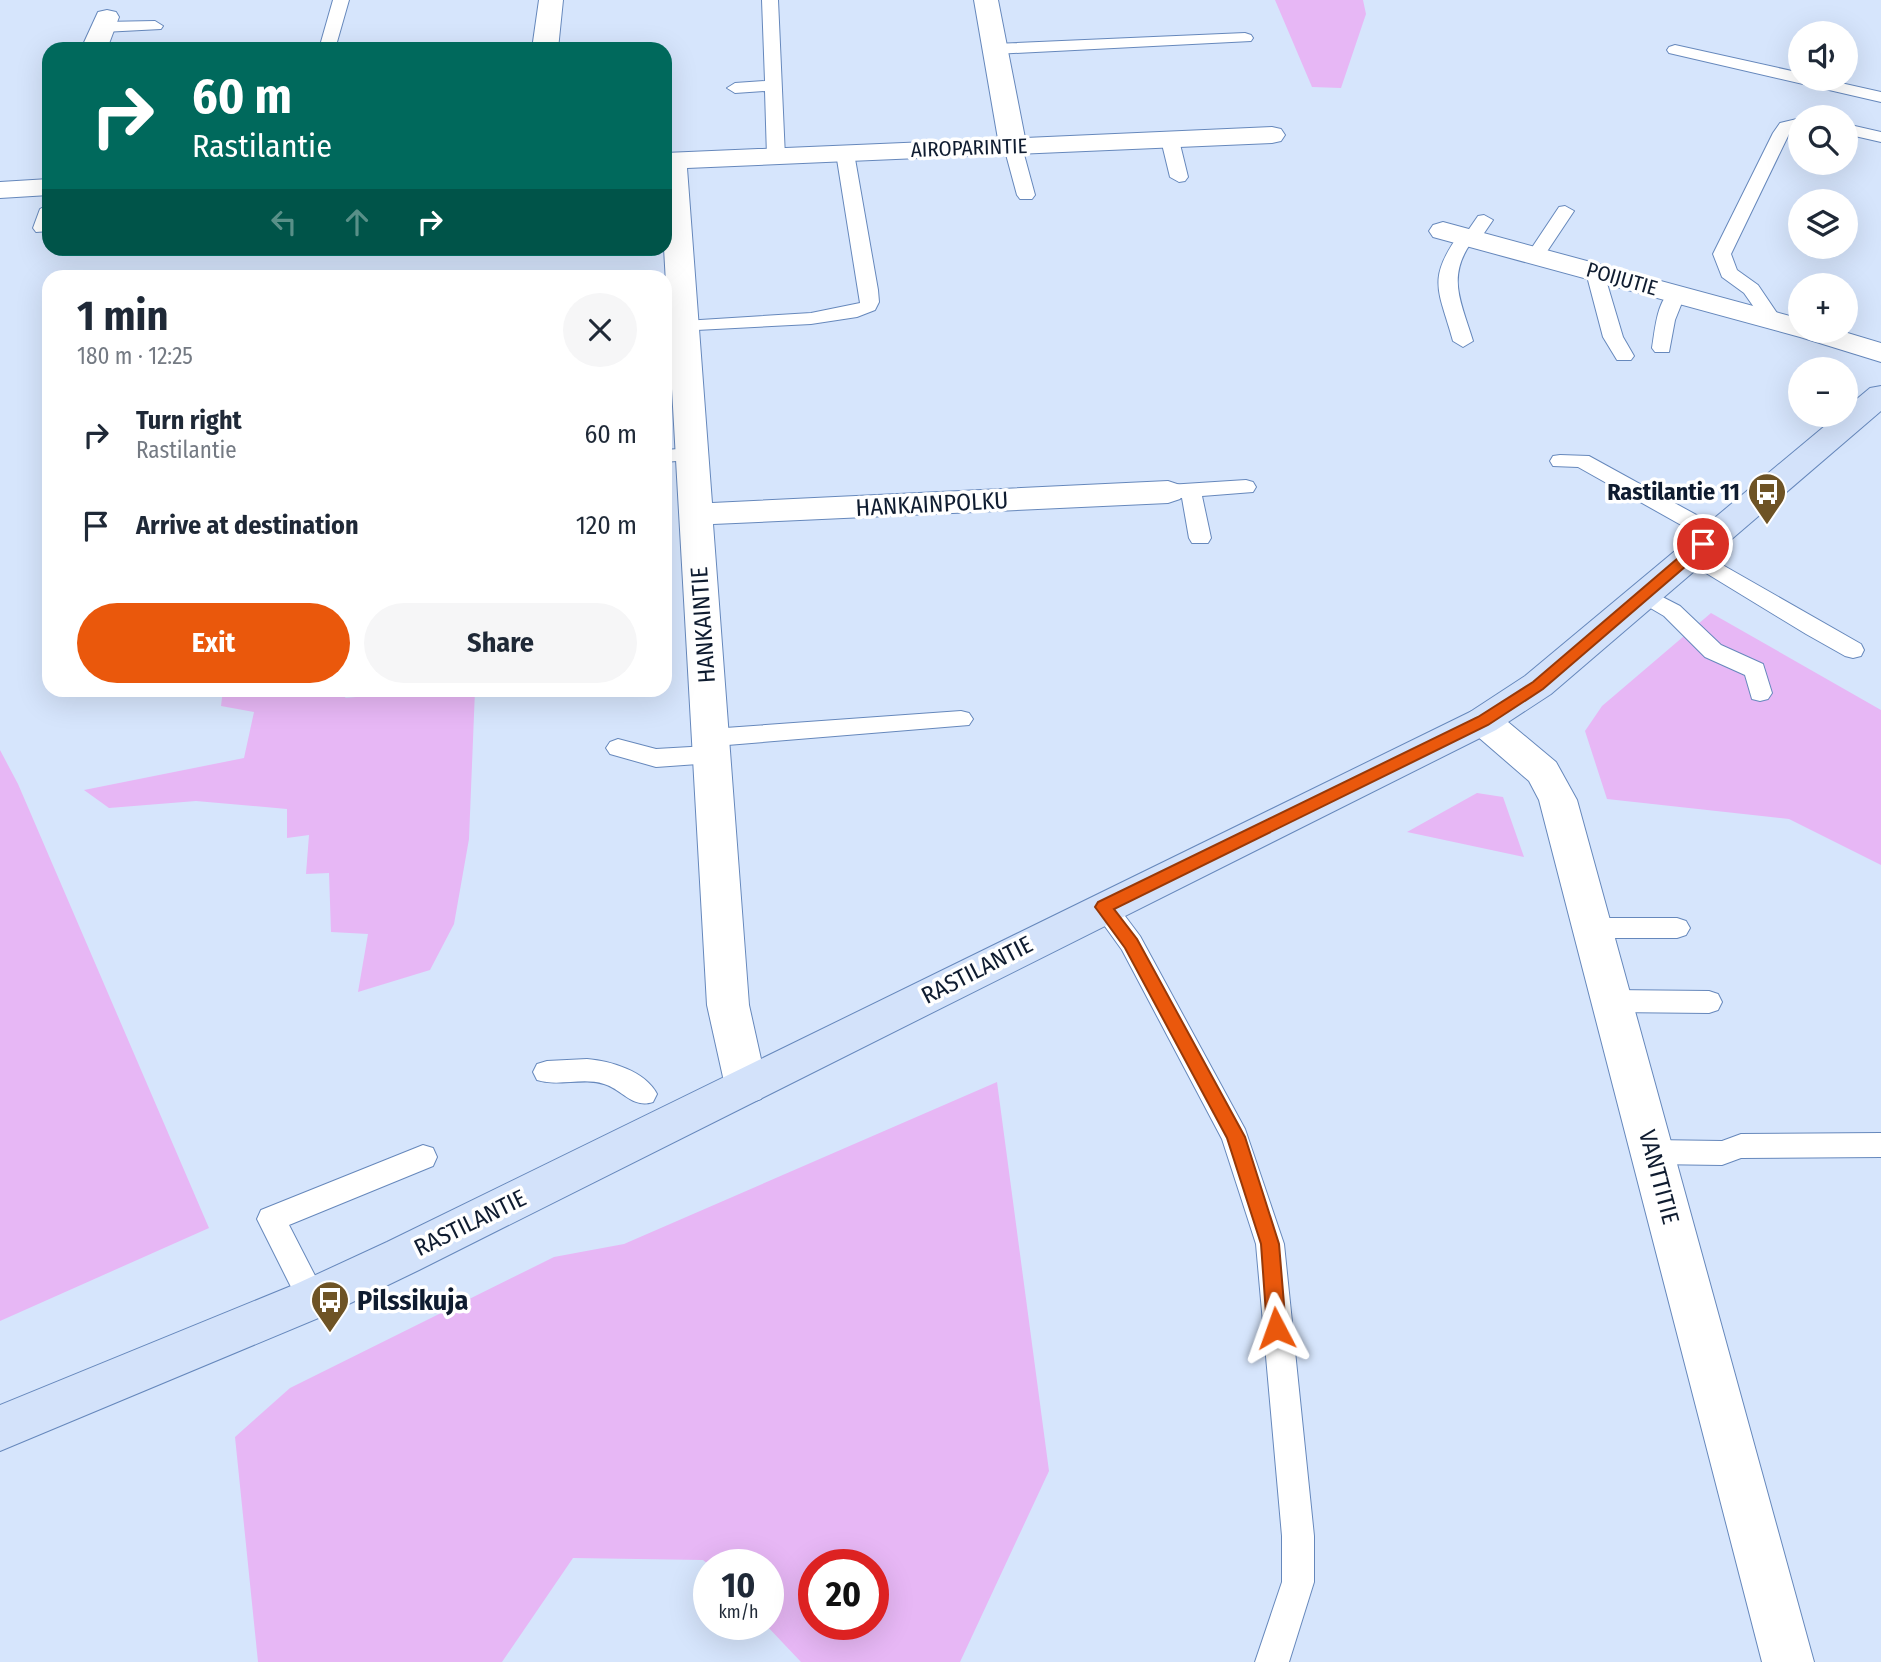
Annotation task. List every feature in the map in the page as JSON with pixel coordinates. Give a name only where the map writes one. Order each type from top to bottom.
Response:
[{"type":"street","points":[[546,42],[551,0]]},
{"type":"street","points":[[986,0],[1013,146]]},
{"type":"street","name":"AIROPARINTIE","points":[[672,161],[1272,135]]},
{"type":"street","points":[[0,190],[42,195]]},
{"type":"street","name":"HANKAINTIE","points":[[672,214],[684,327],[679,455],[696,514],[728,1005],[746,1086]]},
{"type":"street","name":"POIJUTIE","points":[[1466,232],[1536,255],[1788,324]]},
{"type":"street","points":[[1848,343],[1881,354]]},
{"type":"street","name":"RASTILANTIE","points":[[0,1427],[312,1299],[1483,721],[1538,685],[1881,395]]},
{"type":"street","name":"HANKAINPOLKU","points":[[696,514],[1179,492]]},
{"type":"street","name":"VANTTITIE","points":[[1483,721],[1543,772],[1558,800],[1788,1662]]},
{"type":"lane","points":[[329,42],[341,0]]},
{"type":"lane","points":[[770,0],[776,157]]},
{"type":"lane","points":[[102,31],[155,26]]},
{"type":"lane","points":[[995,49],[1245,38]]},
{"type":"lane","points":[[1675,50],[1788,76]]},
{"type":"lane","points":[[735,88],[773,86]]},
{"type":"lane","points":[[1855,91],[1881,97]]},
{"type":"lane","points":[[1772,320],[1751,289],[1729,272],[1722,254],[1781,133],[1788,126]]},
{"type":"lane","points":[[1858,131],[1881,136]]},
{"type":"lane","points":[[1170,140],[1179,177]]},
{"type":"lane","points":[[1013,146],[1026,195]]},
{"type":"lane","points":[[684,327],[804,318],[856,312],[867,307],[870,302],[869,290],[845,153]]},
{"type":"lane","points":[[1536,255],[1565,211]]},
{"type":"lane","points":[[1463,341],[1447,281],[1447,269],[1466,232]]},
{"type":"lane","points":[[1601,273],[1597,280],[1600,292],[1613,337],[1624,355]]},
{"type":"lane","points":[[1662,348],[1666,320],[1676,295]]},
{"type":"lane","points":[[1560,461],[1582,461],[1703,544],[1814,629],[1853,650]]},
{"type":"lane","points":[[1200,538],[1179,492],[1246,487]]},
{"type":"lane","points":[[1643,594],[1672,611],[1713,651],[1755,670],[1760,693]]},
{"type":"lane","points":[[618,748],[656,758],[711,746],[961,719]]},
{"type":"lane","points":[[1104,907],[1131,943],[1236,1137],[1270,1244],[1298,1536],[1298,1582],[1272,1662]]},
{"type":"lane","points":[[1592,928],[1677,928]]},
{"type":"lane","points":[[1612,1002],[1709,1002]]},
{"type":"lane","points":[[547,1072],[603,1070],[625,1080],[643,1094]]},
{"type":"lane","points":[[1652,1152],[1722,1153],[1741,1146],[1881,1145]]},
{"type":"lane","points":[[312,1299],[271,1219],[423,1157]]},
{"type":"shaded area","points":[[1275,0],[1363,0],[1366,14],[1341,88],[1312,87]]},
{"type":"shaded area","points":[[1711,613],[1881,710],[1881,865],[1789,819],[1607,799],[1585,731],[1602,706]]},
{"type":"shaded area","points":[[222,697],[475,697],[469,839],[454,924],[430,970],[358,992],[368,934],[331,932],[329,873],[306,874],[309,835],[287,838],[287,809],[196,801],[109,808],[84,790],[244,758],[254,712],[221,706]]},
{"type":"shaded area","points":[[0,750],[18,784],[209,1228],[0,1321]]},
{"type":"shaded area","points":[[1477,793],[1503,797],[1524,857],[1407,832]]},
{"type":"shaded area","points":[[997,1082],[1049,1471],[960,1662],[801,1662],[780,1640],[784,1640],[784,1549],[693,1549],[693,1560],[573,1558],[502,1662],[258,1662],[235,1437],[290,1388],[554,1257],[624,1244]]},
{"type":"place","name":"Rastilantie 11","points":[[1767,526]]},
{"type":"place","name":"Pilssikuja","points":[[330,1334]]},
{"type":"route","points":[[1276,1328],[1270,1244],[1236,1137],[1131,943],[1104,907],[1483,721],[1538,685],[1703,544]]}]
